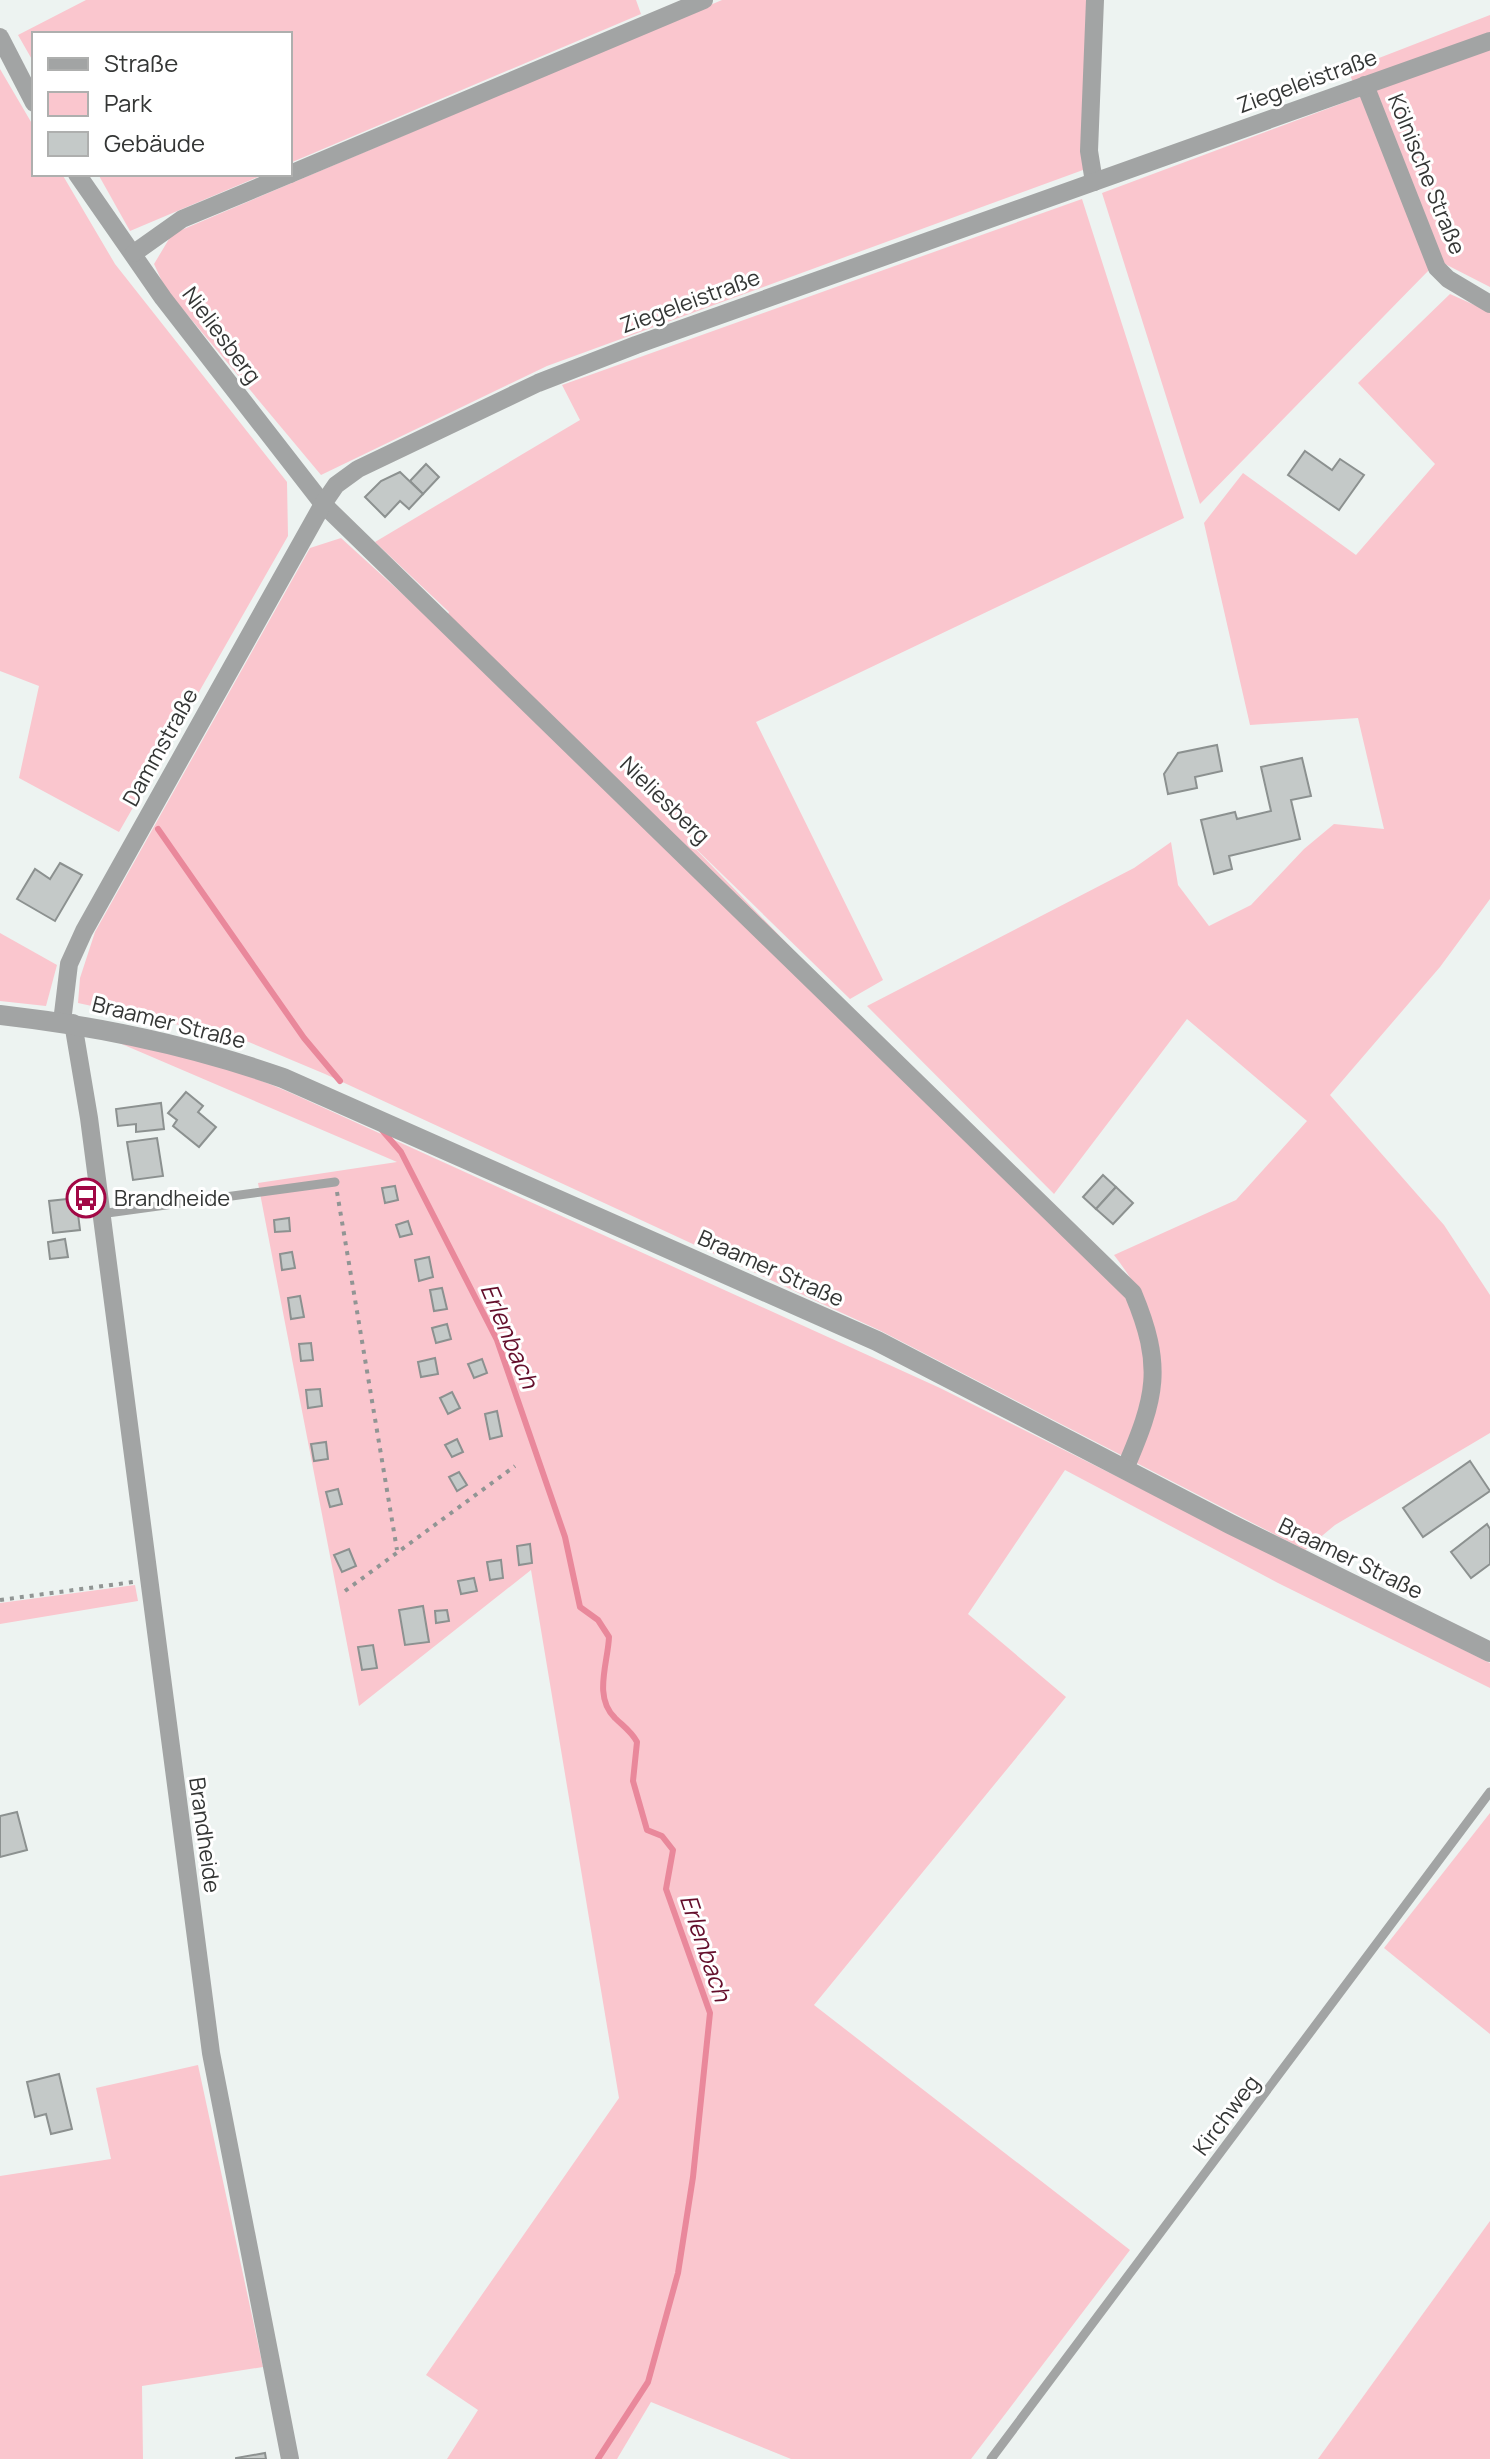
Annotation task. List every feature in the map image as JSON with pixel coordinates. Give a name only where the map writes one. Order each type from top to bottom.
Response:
[{"type":"street","points":[[292,173],[704,0]]},
{"type":"street","points":[[1094,182],[1089,151],[1095,0]]},
{"type":"street","points":[[0,37],[32,99]]},
{"type":"street","name":"Ziegeleistraße","points":[[323,504],[336,485],[358,469],[538,383],[1490,41]]},
{"type":"street","name":"Kölnische Straße","points":[[1365,85],[1437,268],[1448,279],[1490,304]]},
{"type":"street","name":"Nieliesberg","points":[[78,176],[163,298],[323,504],[1133,1293],[1148,1329],[1155,1369],[1149,1414],[1125,1469]]},
{"type":"street","points":[[134,253],[182,219],[285,176]]},
{"type":"street","name":"Dammstraße","points":[[68,1022],[69,964],[84,931],[323,504]]},
{"type":"street","name":"Braamer Straße","points":[[0,1015],[68,1022],[180,1045],[283,1078],[877,1341],[1490,1652]]},
{"type":"street","name":"Brandheide","points":[[68,1022],[100,1214],[211,2053],[290,2459]]},
{"type":"lane","points":[[100,1214],[335,1182]]},
{"type":"lane","name":"Kirchweg","points":[[991,2459],[1490,1792]]},
{"type":"path","points":[[335,1182],[397,1550]]},
{"type":"path","points":[[345,1591],[515,1466]]},
{"type":"path","points":[[0,1600],[148,1580]]},
{"type":"green space","points":[[86,0],[636,0],[641,14],[292,162],[292,32],[32,32],[32,60],[18,35]]},
{"type":"green space","points":[[722,0],[1088,0],[1083,170],[547,366],[321,475],[165,288],[154,264],[172,234]]},
{"type":"green space","points":[[1490,15],[1490,287],[1445,264],[1429,270],[1200,504],[1102,193],[1359,97],[1348,70]]},
{"type":"green space","points":[[0,69],[32,124],[32,176],[63,176],[115,264],[287,482],[288,536],[119,832],[19,778],[39,686],[0,671]]},
{"type":"green space","points":[[99,176],[260,176],[130,231]]},
{"type":"green space","points":[[1082,199],[1184,518],[756,722],[883,980],[850,999],[685,838],[1128,1296],[1142,1330],[1148,1433],[1160,1385],[1161,1361],[1157,1339],[1141,1296],[1114,1255],[1236,1200],[1307,1121],[1187,1019],[1054,1194],[867,1006],[1134,868],[1171,842],[1178,885],[1209,926],[1251,905],[1304,849],[1334,824],[1384,829],[1358,718],[1250,725],[1204,523],[1243,473],[1356,555],[1435,464],[1358,383],[1450,294],[1490,312],[1490,899],[1440,967],[1330,1095],[1444,1225],[1490,1295],[1490,1433],[1335,1525],[1305,1550],[881,1331],[325,1074],[239,1038],[78,1003],[80,978],[95,932],[310,548],[341,538],[441,629],[449,612],[375,542],[580,420],[562,385]]},
{"type":"green space","points":[[0,933],[57,965],[46,1006],[0,1001]]},
{"type":"green space","points":[[117,1042],[162,1049],[206,1061],[291,1093],[940,1388],[1490,1663],[1490,1688],[1278,1583],[1065,1470],[968,1614],[1066,1697],[814,2005],[1130,2250],[971,2459],[791,2459],[651,2402],[617,2459],[447,2459],[478,2410],[426,2375],[619,2098],[531,1570],[359,1706],[258,1183],[397,1162]]},
{"type":"green space","points":[[135,1585],[138,1601],[0,1624],[0,1603]]},
{"type":"green space","points":[[1490,1813],[1490,2034],[1384,1948]]},
{"type":"green space","points":[[198,2065],[263,2367],[142,2386],[143,2459],[0,2459],[0,2176],[111,2159],[96,2088]]},
{"type":"green space","points":[[1490,2221],[1490,2459],[1318,2459]]},
{"type":"building","points":[[1305,451],[1332,470],[1340,459],[1364,475],[1339,510],[1288,475]]},
{"type":"building","points":[[426,464],[439,477],[423,494],[410,481]]},
{"type":"building","points":[[400,472],[423,494],[409,509],[400,501],[385,517],[365,497],[381,481]]},
{"type":"building","points":[[1217,745],[1222,771],[1195,777],[1197,788],[1168,794],[1164,774],[1178,753]]},
{"type":"building","points":[[1302,758],[1311,796],[1291,800],[1300,839],[1229,856],[1232,869],[1214,874],[1201,820],[1235,812],[1237,819],[1271,811],[1261,767]]},
{"type":"building","points":[[60,863],[82,875],[55,921],[17,899],[35,869],[50,879]]},
{"type":"building","points":[[186,1092],[203,1106],[198,1112],[216,1127],[199,1147],[173,1126],[177,1120],[168,1113]]},
{"type":"building","points":[[161,1103],[164,1129],[136,1132],[136,1124],[118,1126],[116,1109]]},
{"type":"building","points":[[157,1138],[163,1176],[133,1180],[127,1142]]},
{"type":"building","points":[[1103,1175],[1116,1187],[1096,1209],[1083,1197]]},
{"type":"building","points":[[395,1186],[398,1200],[385,1203],[382,1188]]},
{"type":"building","points":[[1116,1187],[1133,1203],[1113,1224],[1096,1209]]},
{"type":"building","points":[[76,1198],[80,1230],[53,1233],[49,1201]]},
{"type":"building","points":[[289,1218],[290,1231],[275,1232],[274,1220]]},
{"type":"building","points":[[408,1221],[412,1234],[400,1237],[396,1225]]},
{"type":"building","points":[[65,1239],[68,1257],[50,1259],[48,1242]]},
{"type":"building","points":[[292,1252],[295,1268],[282,1270],[280,1254]]},
{"type":"building","points":[[429,1257],[433,1277],[419,1281],[415,1260]]},
{"type":"building","points":[[442,1288],[447,1309],[434,1311],[430,1290]]},
{"type":"building","points":[[300,1296],[304,1317],[291,1319],[288,1298]]},
{"type":"building","points":[[447,1324],[451,1339],[436,1343],[432,1328]]},
{"type":"building","points":[[311,1343],[313,1360],[301,1361],[299,1344]]},
{"type":"building","points":[[435,1358],[438,1374],[421,1377],[418,1362]]},
{"type":"building","points":[[482,1359],[487,1373],[474,1378],[468,1364]]},
{"type":"building","points":[[320,1389],[322,1406],[308,1408],[306,1390]]},
{"type":"building","points":[[452,1392],[460,1408],[448,1414],[440,1398]]},
{"type":"building","points":[[497,1411],[502,1436],[490,1439],[485,1414]]},
{"type":"building","points":[[457,1439],[463,1452],[452,1457],[445,1445]]},
{"type":"building","points":[[326,1442],[328,1459],[314,1461],[311,1444]]},
{"type":"building","points":[[1470,1461],[1490,1491],[1423,1537],[1403,1508]]},
{"type":"building","points":[[459,1472],[467,1485],[457,1491],[449,1477]]},
{"type":"building","points":[[338,1489],[342,1504],[330,1507],[326,1492]]},
{"type":"building","points":[[1487,1524],[1490,1529],[1490,1564],[1471,1578],[1451,1552]]},
{"type":"building","points":[[530,1544],[532,1563],[519,1565],[517,1546]]},
{"type":"building","points":[[349,1549],[356,1566],[342,1572],[334,1555]]},
{"type":"building","points":[[501,1560],[503,1578],[490,1580],[487,1562]]},
{"type":"building","points":[[474,1578],[477,1591],[461,1594],[458,1581]]},
{"type":"building","points":[[423,1606],[429,1642],[405,1645],[399,1610]]},
{"type":"building","points":[[447,1610],[449,1621],[436,1623],[435,1611]]},
{"type":"building","points":[[373,1645],[377,1668],[362,1670],[358,1647]]},
{"type":"building","points":[[17,1812],[27,1850],[0,1857],[0,1816]]},
{"type":"building","points":[[59,2074],[72,2129],[51,2134],[46,2114],[35,2117],[27,2082]]},
{"type":"building","points":[[265,2453],[266,2459],[236,2459],[236,2458]]},
{"type":"waterway","name":"Erlenbach","points":[[158,829],[304,1038],[340,1081]]},
{"type":"waterway","name":"Erlenbach","points":[[381,1129],[401,1152],[497,1340],[565,1537],[580,1607],[598,1620],[609,1637],[603,1679],[605,1700],[608,1710],[637,1742],[633,1781],[647,1830],[662,1836],[673,1850],[666,1889],[710,2013],[693,2177],[678,2273],[648,2382],[598,2459]]},
{"type":"place","name":"Brandheide","points":[[86,1198]]}]
